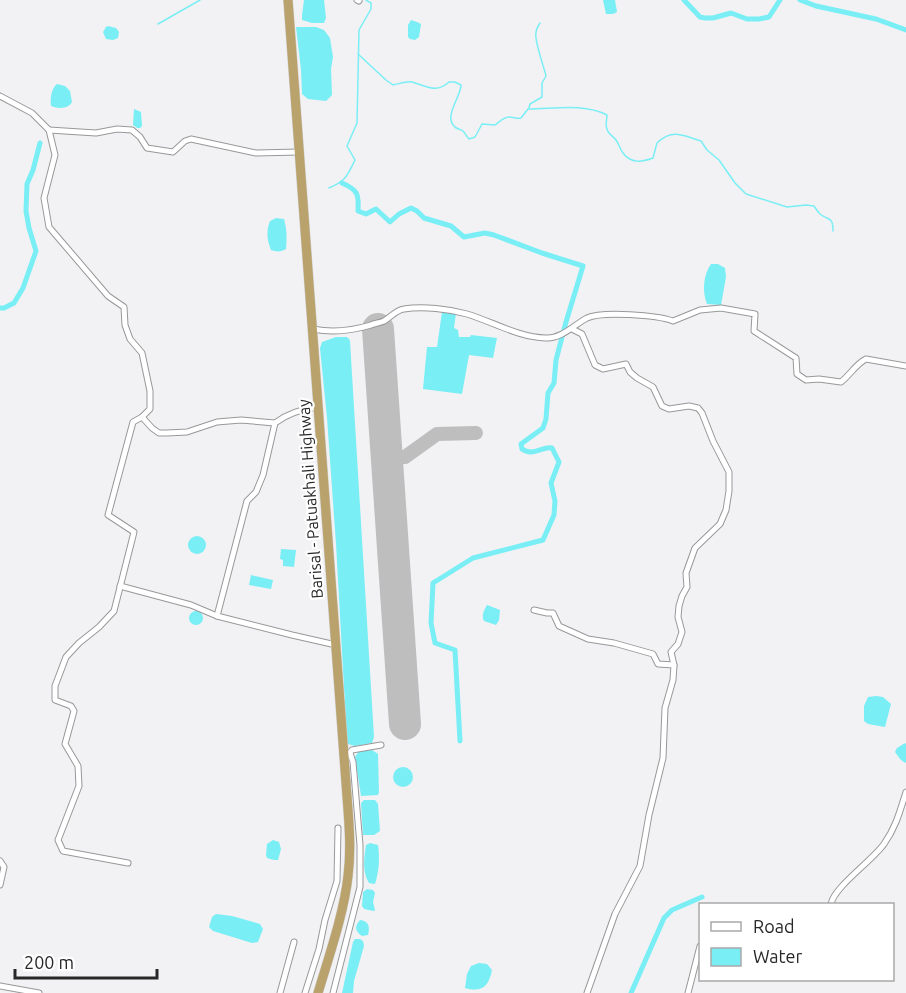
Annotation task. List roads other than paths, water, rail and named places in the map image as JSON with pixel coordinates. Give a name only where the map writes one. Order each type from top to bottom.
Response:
[{"type":"highway","name":"Barisal - Patuakhali Highway","points":[[288,0],[349,822],[349,864],[343,903],[318,993]]},
{"type":"street","points":[[0,96],[32,113],[49,130],[55,155],[44,198],[49,227],[108,296],[124,307],[125,325],[130,339],[142,353],[150,391],[150,409],[133,422],[108,515],[134,532],[114,611],[66,657],[55,686],[55,700],[71,706],[74,711],[65,744],[78,766],[79,786],[58,840],[63,851],[128,863]]},
{"type":"street","points":[[49,130],[96,133],[117,129],[132,130],[147,148],[173,152],[185,141],[191,139],[256,153],[299,152]]},
{"type":"street","points":[[313,329],[328,332],[351,331],[384,321],[401,309],[448,309],[517,333],[548,338],[572,328],[588,317],[605,314],[638,315],[673,321],[700,310],[721,308],[755,314],[754,331],[796,358],[797,374],[803,379],[841,382],[866,359],[906,366]]},
{"type":"street","points":[[572,328],[582,334],[596,365],[603,369],[626,364],[637,378],[653,387],[662,406],[669,409],[689,406],[698,408],[729,472],[726,510],[720,524],[695,548],[686,573],[687,587],[682,596],[678,617],[682,632],[678,644],[670,652],[674,665],[673,680],[665,708],[663,758],[649,815],[640,866],[615,915],[587,993]]},
{"type":"street","points":[[142,417],[159,433],[187,432],[217,422],[241,420],[275,423],[294,412],[318,407]]},
{"type":"street","points":[[217,616],[247,501],[256,492],[263,475],[275,423]]},
{"type":"street","points":[[120,586],[191,605],[217,616],[336,645]]},
{"type":"street","points":[[534,610],[554,613],[559,626],[588,639],[643,651],[652,654],[658,664],[674,665]]},
{"type":"street","points":[[333,993],[360,886],[360,845],[353,762],[350,753],[352,750],[381,746]]},
{"type":"street","points":[[831,903],[832,898],[883,845],[897,823],[906,792]]},
{"type":"street","points":[[305,993],[337,882],[338,828]]},
{"type":"street","points":[[0,861],[4,867],[0,885]]},
{"type":"street","points":[[280,993],[294,942]]},
{"type":"street","points":[[688,993],[699,950]]},
{"type":"street","points":[[0,986],[39,993]]},
{"type":"water","points":[[304,0],[324,0],[326,18],[324,23],[302,20]]},
{"type":"water","points":[[603,0],[615,0],[617,12],[606,14]]},
{"type":"water","points":[[411,20],[421,24],[419,37],[415,40],[408,37],[408,25]]},
{"type":"water","points":[[108,26],[116,28],[119,32],[118,38],[106,39],[103,32]]},
{"type":"water","points":[[296,27],[316,27],[324,30],[330,38],[333,57],[332,95],[326,101],[308,99],[302,94]]},
{"type":"water","points":[[57,84],[65,86],[70,91],[72,102],[66,107],[51,106],[51,94]]},
{"type":"water","points":[[134,109],[141,112],[142,126],[140,128],[133,125]]},
{"type":"water","points":[[276,218],[284,219],[286,230],[286,249],[282,251],[271,250],[269,243],[268,228],[270,221]]},
{"type":"water","points":[[711,264],[718,264],[725,268],[726,277],[721,305],[707,304],[705,299],[705,278]]},
{"type":"water","points":[[442,312],[456,313],[454,328],[458,330],[459,337],[470,337],[471,335],[497,338],[493,358],[469,355],[462,394],[423,389],[427,347],[437,347]]},
{"type":"water","points":[[336,337],[347,337],[350,341],[374,737],[372,743],[355,746],[348,744],[347,741],[336,544],[320,348],[322,342]]},
{"type":"water","points":[[193,536],[201,536],[206,541],[204,552],[193,554],[188,549],[188,541]]},
{"type":"water","points":[[281,549],[296,550],[294,567],[283,566],[283,560],[280,559]]},
{"type":"water","points":[[251,575],[273,580],[271,589],[249,585]]},
{"type":"water","points":[[487,605],[500,610],[496,625],[483,619]]},
{"type":"water","points":[[196,611],[201,613],[203,618],[201,623],[196,625],[191,623],[189,618],[191,613]]},
{"type":"water","points":[[868,697],[883,697],[891,704],[885,727],[864,721],[864,706]]},
{"type":"water","points":[[905,743],[906,762],[905,763],[895,752]]},
{"type":"water","points":[[372,750],[378,754],[379,792],[378,795],[361,796],[355,757],[359,751]]},
{"type":"water","points":[[403,767],[410,770],[413,777],[410,784],[403,787],[396,784],[393,777],[396,770]]},
{"type":"water","points":[[364,800],[375,800],[378,804],[380,831],[374,835],[363,835],[361,803]]},
{"type":"water","points":[[273,840],[279,842],[281,849],[278,860],[267,858],[266,855],[267,844]]},
{"type":"water","points":[[370,843],[378,845],[379,850],[375,884],[369,883],[364,870],[366,845]]},
{"type":"water","points":[[367,889],[375,893],[374,911],[364,909],[362,906],[363,892]]},
{"type":"water","points":[[216,914],[260,924],[263,929],[258,942],[252,943],[213,931],[209,927],[212,917]]},
{"type":"water","points":[[360,920],[368,925],[368,935],[362,936],[357,931],[356,927]]},
{"type":"water","points":[[355,939],[363,941],[364,946],[353,993],[342,993],[353,942]]},
{"type":"water","points":[[479,963],[487,964],[492,970],[487,984],[476,990],[465,988],[471,966]]},
{"type":"waterway","points":[[158,24],[200,0]]},
{"type":"waterway","points":[[329,188],[345,177],[355,160],[347,146],[357,123],[359,30],[371,9],[371,3],[366,0]]},
{"type":"waterway","points":[[684,0],[700,17],[713,18],[731,13],[747,19],[769,17],[780,0]]},
{"type":"waterway","points":[[800,0],[816,6],[876,19],[906,30]]},
{"type":"waterway","points":[[529,108],[530,104],[542,97],[542,83],[546,76],[536,36],[540,23]]},
{"type":"waterway","points":[[358,54],[393,85],[405,82],[436,88],[449,82],[461,85],[451,122],[469,139],[475,137],[482,124],[495,125],[507,117],[521,118],[528,109],[578,108],[598,111],[607,115],[606,126],[609,134],[616,140],[626,157],[641,161],[653,158],[657,143],[673,134],[701,141],[746,194],[787,207],[814,206],[820,214],[830,219],[833,231]]},
{"type":"waterway","points":[[0,308],[14,303],[23,288],[36,251],[26,211],[27,184],[40,143]]},
{"type":"waterway","points":[[342,183],[354,190],[358,197],[358,211],[366,214],[376,209],[390,222],[411,208],[424,218],[451,226],[464,237],[485,233],[494,235],[583,266],[556,360],[554,383],[548,393],[543,428],[521,444],[522,449],[530,452],[552,448],[559,462],[551,483],[555,501],[554,515],[543,540],[473,558],[433,583],[431,623],[435,643],[455,650],[460,741]]},
{"type":"waterway","points":[[631,993],[664,918],[672,910],[702,897]]}]
